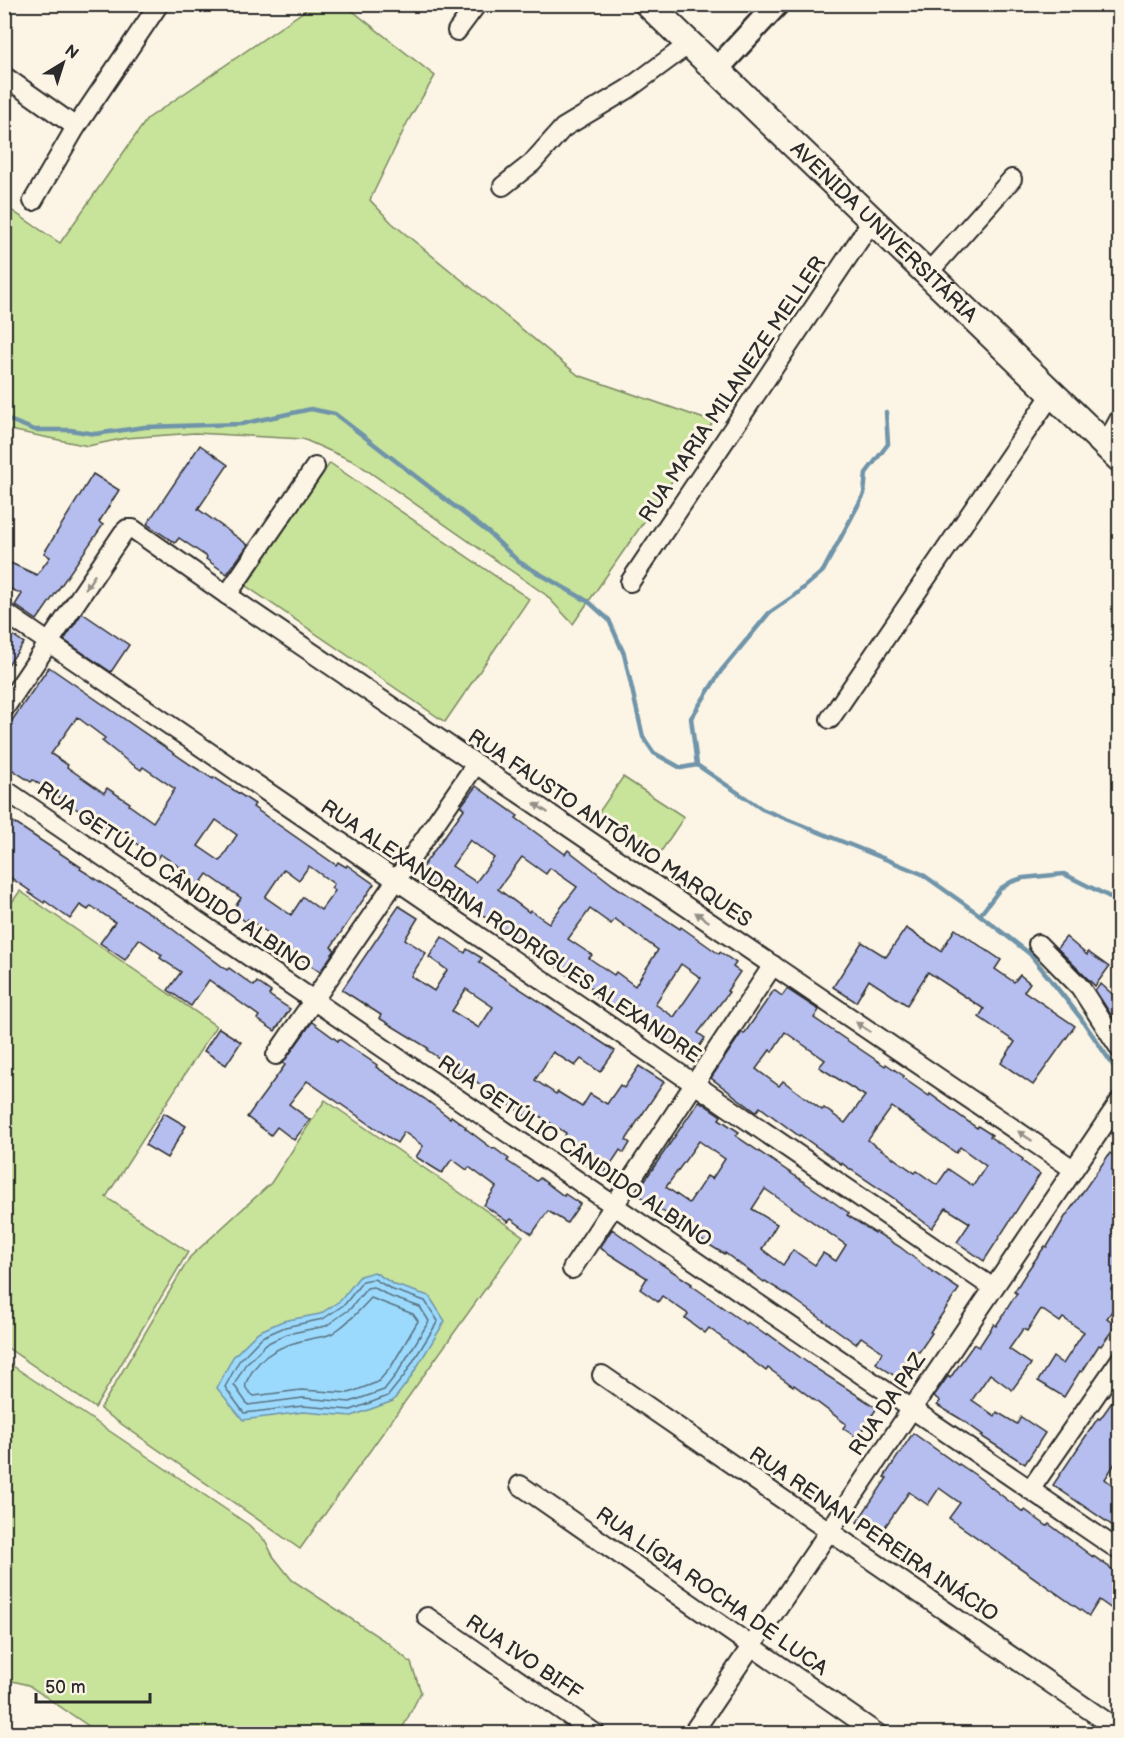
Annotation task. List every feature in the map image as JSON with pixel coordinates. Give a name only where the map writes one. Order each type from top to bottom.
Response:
[{"type":"main road","name":"AVENIDA UNIVERSITÁRIA","points":[[648,4],[1112,452]]},
{"type":"street","points":[[33,201],[76,127],[159,4]]},
{"type":"street","points":[[457,32],[477,4]]},
{"type":"street","points":[[716,70],[777,4]]},
{"type":"street","points":[[503,186],[532,163],[563,128],[628,88],[689,44]]},
{"type":"street","points":[[4,76],[76,127]]},
{"type":"street","points":[[927,274],[1012,179]]},
{"type":"street","name":"RUA MARIA MILANEZE MELLER","points":[[630,582],[872,220]]},
{"type":"street","points":[[830,719],[1052,394]]},
{"type":"street","points":[[1112,452],[1119,418]]},
{"type":"street","points":[[227,596],[315,467]]},
{"type":"street","name":"RUA FAUSTO ANTÔNIO MARQUES","points":[[50,643],[123,533],[127,529],[133,529],[227,596],[1073,1169]]},
{"type":"street","name":"RUA ALEXANDRINA RODRIGUES ALEXANDRE","points":[[4,612],[993,1288]]},
{"type":"street","points":[[4,709],[50,643]]},
{"type":"street","points":[[276,1055],[476,764]]},
{"type":"street","name":"RUA GETÚLIO CÂNDIDO ALBINO","points":[[4,789],[1119,1551]]},
{"type":"street","points":[[1038,944],[1080,987],[1119,1049]]},
{"type":"street","points":[[572,1269],[773,965]]},
{"type":"street","name":"RUA DA PAZ","points":[[692,1734],[1119,1101]]},
{"type":"street","points":[[1030,1490],[1119,1360]]},
{"type":"street","name":"RUA RENAN PEREIRA INÁCIO","points":[[602,1375],[1119,1731]]},
{"type":"street","name":"RUA LÍGIA ROCHA DE LUCA","points":[[520,1485],[752,1646],[868,1731]]},
{"type":"street","name":"RUA IVO BIFF","points":[[427,1617],[596,1734]]},
{"type":"green space","points":[[313,5],[345,5],[435,76],[408,121],[370,200],[392,223],[578,375],[713,422],[573,624],[546,595],[355,462],[303,439],[195,433],[126,438],[88,446],[5,429],[5,206],[60,243],[147,119]]},
{"type":"green space","points":[[330,463],[529,599],[445,722],[246,586]]},
{"type":"green space","points":[[623,777],[684,817],[658,856],[597,815]]},
{"type":"green space","points":[[20,891],[216,1026],[106,1197],[188,1252],[95,1408],[5,1346],[4,913]]},
{"type":"green space","points":[[325,1100],[523,1236],[300,1549],[100,1409],[190,1257],[271,1183]]},
{"type":"green space","points":[[4,1360],[249,1525],[266,1542],[273,1556],[292,1580],[388,1643],[411,1663],[421,1692],[400,1733],[99,1733],[28,1685],[5,1679]]},
{"type":"water","points":[[374,1272],[395,1285],[429,1296],[445,1321],[409,1380],[393,1401],[352,1416],[303,1412],[243,1420],[217,1388],[233,1357],[258,1332],[283,1321],[320,1314],[341,1300],[360,1276]]},
{"type":"building","points":[[200,445],[228,465],[198,509],[248,545],[227,574],[179,538],[175,543],[147,524]]},
{"type":"building","points":[[93,474],[119,490],[99,522],[103,525],[37,620],[15,605],[22,594],[4,586],[4,560],[37,575],[50,557],[44,553]]},
{"type":"building","points":[[82,613],[129,645],[111,672],[64,640]]},
{"type":"building","points":[[4,629],[24,643],[4,670]]},
{"type":"building","points":[[49,667],[191,765],[255,804],[253,807],[336,865],[338,862],[346,867],[347,865],[374,884],[331,947],[335,950],[320,972],[248,919],[246,922],[232,911],[241,898],[207,874],[198,887],[183,877],[187,872],[160,854],[157,859],[114,827],[111,832],[33,780],[31,782],[4,764],[4,732]],"holes":[[[77,717],[105,738],[102,741],[126,760],[141,770],[143,767],[175,789],[153,822],[129,805],[130,803],[107,788],[104,793],[51,754]],[[216,820],[237,835],[220,861],[198,846]],[[309,866],[334,884],[331,888],[335,891],[321,910],[303,897],[291,915],[265,897],[284,869],[299,880]]]},
{"type":"building","points":[[476,786],[565,854],[568,850],[613,885],[736,963],[733,967],[740,972],[727,991],[729,992],[698,1033],[705,1038],[690,1060],[614,1006],[612,1010],[597,998],[600,994],[576,977],[575,980],[462,902],[458,909],[444,899],[448,894],[418,873],[464,809],[461,806]],"holes":[[[470,840],[494,858],[476,882],[452,866]],[[522,857],[546,874],[550,868],[577,887],[549,923],[530,910],[529,912],[498,889]],[[590,909],[611,924],[615,919],[658,950],[635,986],[616,972],[614,975],[589,958],[592,955],[568,939]],[[681,964],[701,978],[674,1017],[655,1004]]]},
{"type":"building","points":[[4,816],[81,867],[80,869],[159,919],[227,970],[229,968],[254,986],[257,982],[271,992],[269,995],[290,1009],[275,1031],[257,1019],[259,1016],[209,980],[191,1006],[168,990],[181,972],[160,958],[162,955],[139,939],[125,960],[100,943],[115,922],[91,906],[88,910],[80,905],[70,919],[45,901],[44,903],[29,893],[30,891],[4,873]]},
{"type":"building","points":[[399,906],[418,918],[405,939],[426,953],[411,976],[434,991],[447,970],[429,957],[442,937],[465,953],[467,949],[482,958],[479,962],[615,1051],[600,1072],[581,1059],[575,1066],[553,1052],[535,1080],[556,1094],[558,1092],[582,1107],[590,1094],[607,1104],[620,1085],[624,1088],[639,1066],[664,1082],[626,1140],[630,1143],[624,1153],[620,1150],[603,1176],[576,1159],[582,1149],[564,1138],[566,1133],[538,1115],[534,1122],[427,1050],[428,1048],[379,1018],[381,1015],[342,990]],"holes":[[[466,989],[493,1007],[479,1028],[452,1011]]]},
{"type":"building","points":[[906,928],[941,951],[955,929],[1001,960],[995,969],[1014,982],[1020,975],[1030,983],[1024,991],[1075,1026],[1033,1085],[1001,1063],[1015,1042],[979,1017],[984,1009],[928,972],[907,1005],[869,980],[856,1002],[833,987],[862,942],[886,957]]},
{"type":"building","points":[[1066,937],[1087,955],[1088,952],[1109,967],[1095,986],[1057,948]]},
{"type":"building","points":[[1101,984],[1119,1000],[1119,1027],[1095,990]]},
{"type":"building","points":[[787,989],[819,1010],[814,1018],[885,1066],[886,1064],[904,1076],[903,1078],[929,1096],[930,1094],[977,1128],[978,1126],[992,1135],[990,1137],[1023,1159],[1022,1161],[1040,1174],[984,1261],[957,1242],[970,1223],[946,1208],[932,1228],[896,1200],[799,1136],[760,1107],[756,1112],[711,1078],[774,990],[782,996]],"holes":[[[785,1032],[825,1060],[819,1067],[865,1096],[845,1123],[824,1108],[822,1110],[783,1081],[779,1086],[756,1069],[770,1050],[772,1052]],[[892,1107],[956,1153],[960,1147],[986,1166],[973,1186],[948,1169],[937,1185],[917,1171],[915,1173],[868,1140]]]},
{"type":"building","points":[[312,1022],[377,1065],[376,1067],[450,1118],[451,1116],[509,1159],[507,1161],[537,1181],[540,1178],[564,1196],[565,1194],[580,1204],[567,1223],[548,1211],[532,1234],[511,1219],[508,1222],[484,1205],[496,1187],[469,1167],[467,1170],[452,1159],[442,1173],[416,1157],[423,1146],[404,1132],[397,1143],[307,1081],[289,1104],[310,1120],[294,1140],[277,1127],[271,1135],[247,1117],[285,1065],[283,1063]]},
{"type":"building","points":[[219,1028],[241,1042],[226,1065],[204,1051]]},
{"type":"building","points":[[699,1101],[721,1116],[719,1119],[739,1132],[736,1136],[849,1213],[847,1215],[900,1247],[959,1289],[930,1332],[932,1333],[899,1379],[876,1363],[883,1352],[861,1337],[856,1344],[725,1253],[695,1236],[694,1238],[675,1225],[677,1221],[636,1193]],"holes":[[[699,1141],[725,1159],[712,1179],[707,1176],[689,1203],[666,1187]],[[765,1189],[846,1245],[836,1261],[823,1253],[815,1265],[793,1250],[783,1265],[762,1249],[777,1224],[752,1209]]]},
{"type":"building","points":[[164,1113],[186,1126],[167,1158],[145,1145]]},
{"type":"building","points":[[1110,1153],[1119,1159],[1119,1277],[1111,1289],[1119,1295],[1119,1301],[1107,1318],[1116,1325],[1101,1346],[1099,1345],[1082,1372],[1080,1371],[1064,1397],[1038,1381],[1053,1357],[1063,1364],[1084,1332],[1063,1318],[1060,1322],[1041,1309],[1027,1331],[1023,1329],[1009,1349],[1031,1364],[1012,1390],[990,1374],[972,1400],[995,1416],[997,1412],[1017,1424],[1021,1417],[1045,1433],[1025,1464],[937,1405],[940,1401],[934,1396],[974,1344],[979,1347],[994,1324],[996,1326],[1017,1293],[1014,1292],[1028,1270],[1045,1246],[1047,1247]]},
{"type":"building","points":[[612,1229],[746,1324],[747,1322],[767,1336],[768,1334],[877,1408],[857,1438],[843,1428],[846,1424],[794,1385],[768,1368],[766,1371],[709,1328],[705,1333],[685,1318],[688,1314],[662,1296],[658,1302],[640,1289],[647,1278],[600,1248]]},
{"type":"building","points":[[1112,1402],[1119,1407],[1119,1457],[1105,1479],[1119,1490],[1119,1530],[1053,1485],[1098,1418],[1100,1419]]},
{"type":"building","points":[[913,1433],[974,1474],[1023,1512],[1025,1510],[1047,1526],[1049,1524],[1119,1574],[1119,1614],[1099,1600],[1089,1616],[949,1518],[960,1503],[939,1488],[928,1505],[909,1492],[878,1537],[857,1522],[887,1478],[884,1477]]},
{"type":"waterway","points":[[4,418],[35,430],[70,430],[95,434],[145,427],[241,424],[311,409],[335,414],[489,533],[519,562],[589,602],[609,620],[624,654],[643,737],[654,753],[681,768],[697,765]]},
{"type":"waterway","points":[[886,412],[888,444],[866,473],[864,494],[823,571],[794,596],[769,613],[721,671],[691,718],[697,765],[762,809],[922,874],[980,915],[1030,954],[1080,1017],[1117,1071]]},
{"type":"waterway","points":[[980,915],[1000,889],[1011,882],[1023,878],[1064,874],[1120,902]]}]
